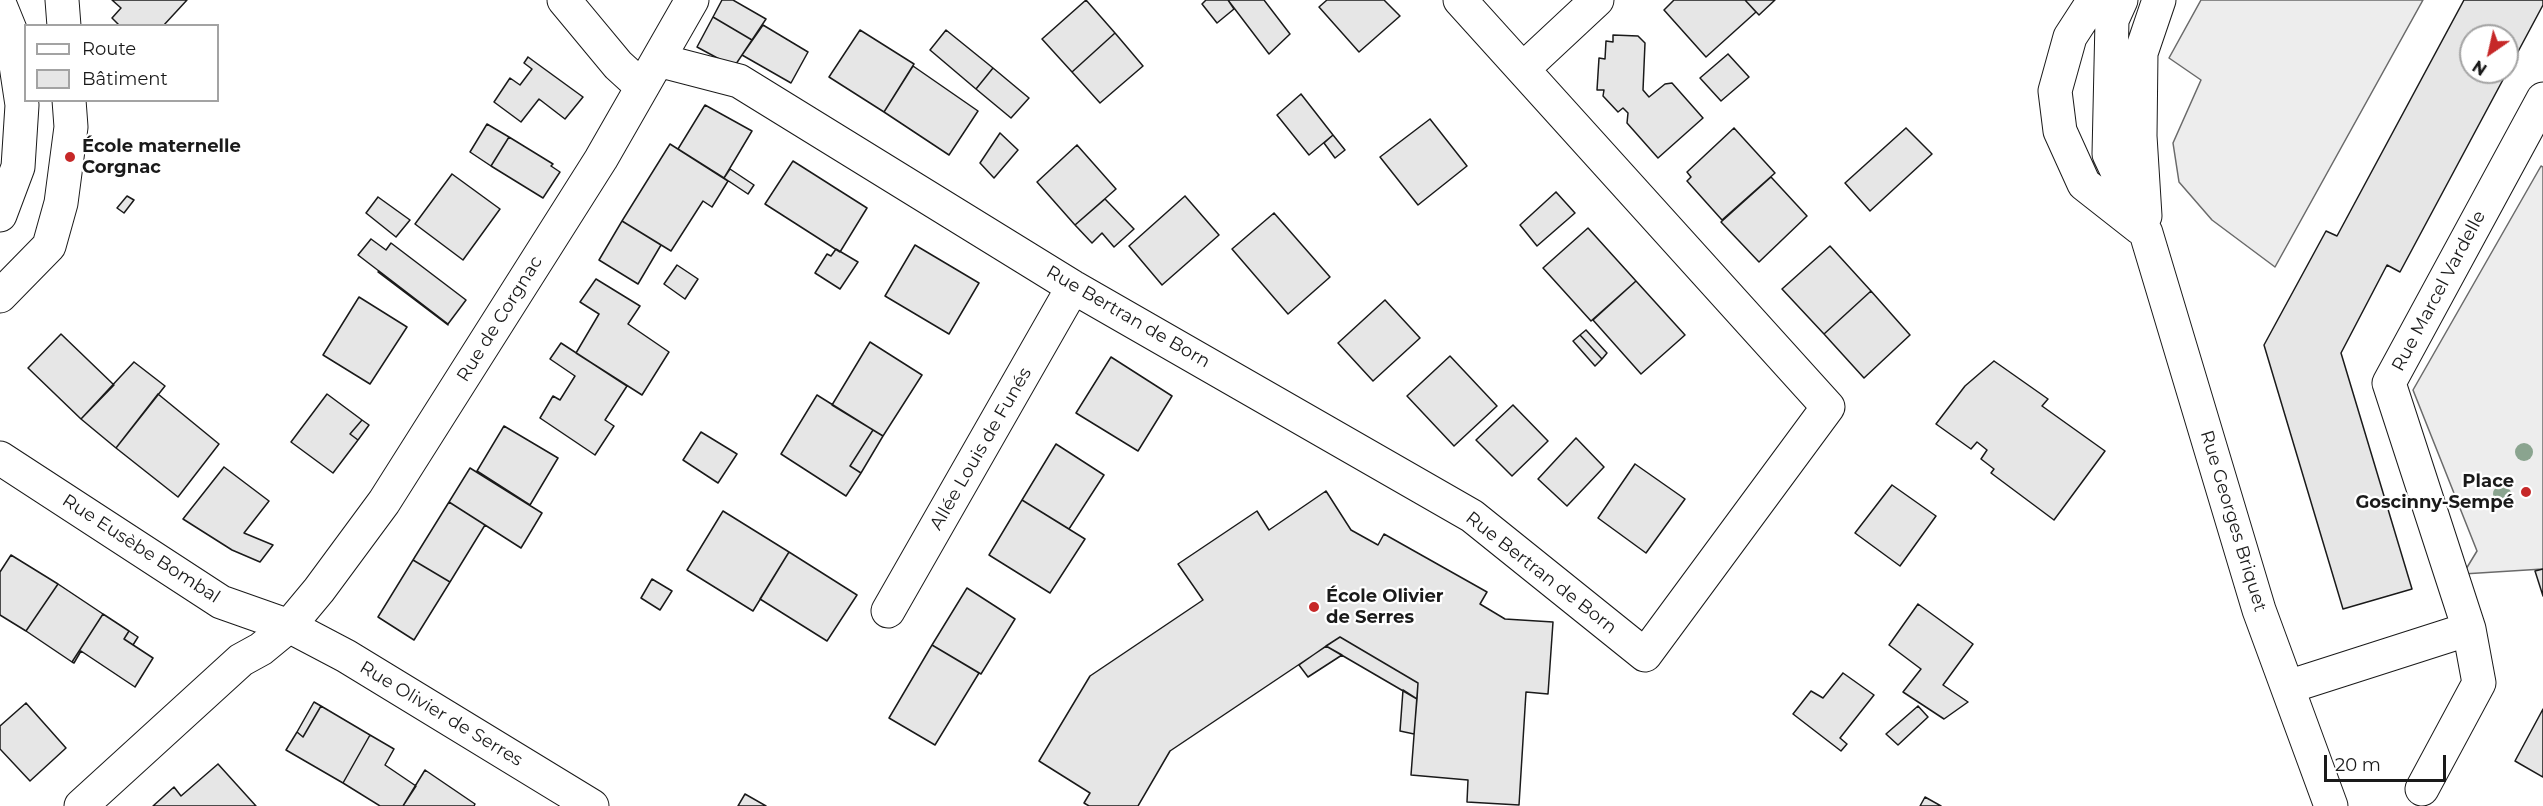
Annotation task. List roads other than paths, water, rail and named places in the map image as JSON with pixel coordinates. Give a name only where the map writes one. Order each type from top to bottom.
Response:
[{"type":"street","points":[[62,0],[64,24]]},
{"type":"street","points":[[564,0],[618,65],[649,73]]},
{"type":"street","name":"Rue de Corgnac","points":[[81,806],[242,660],[261,649],[289,626],[319,590],[384,502],[601,159],[692,0]]},
{"type":"street","name":"Rue Bertran de Born","points":[[649,73],[740,81],[1074,287],[1472,516],[1645,655],[1828,407],[1460,0]]},
{"type":"street","points":[[1522,69],[1597,0]]},
{"type":"street","points":[[2094,0],[2070,37],[2055,91],[2060,131],[2084,184],[2146,233]]},
{"type":"street","name":"Rue Georges Briquet","points":[[2121,0],[2112,20],[2109,154],[2146,233],[2259,610],[2331,806]]},
{"type":"street","name":"Rue Georges Briquet","points":[[2146,233],[2140,136],[2141,53],[2159,0]]},
{"type":"street","points":[[0,214],[18,167],[22,105],[4,24]]},
{"type":"street","name":"Rue Marcel Vardelle","points":[[2422,789],[2479,683],[2469,629],[2390,383],[2543,99]]},
{"type":"street","points":[[0,296],[49,246],[61,203],[71,127],[69,102]]},
{"type":"street","name":"Allée Louis de Funés","points":[[888,611],[1074,287]]},
{"type":"street","name":"Rue Eusèbe Bombal","points":[[0,458],[221,602],[289,626]]},
{"type":"street","name":"Rue Olivier de Serres","points":[[289,626],[346,656],[592,806]]},
{"type":"street","points":[[2288,687],[2469,629]]},
{"type":"place","name":"École maternelle Corgnac","points":[[70,157]]},
{"type":"place","name":"Place Goscinny-Sempé","points":[[2526,492]]},
{"type":"place","name":"École Olivier de Serres","points":[[1314,607]]}]
